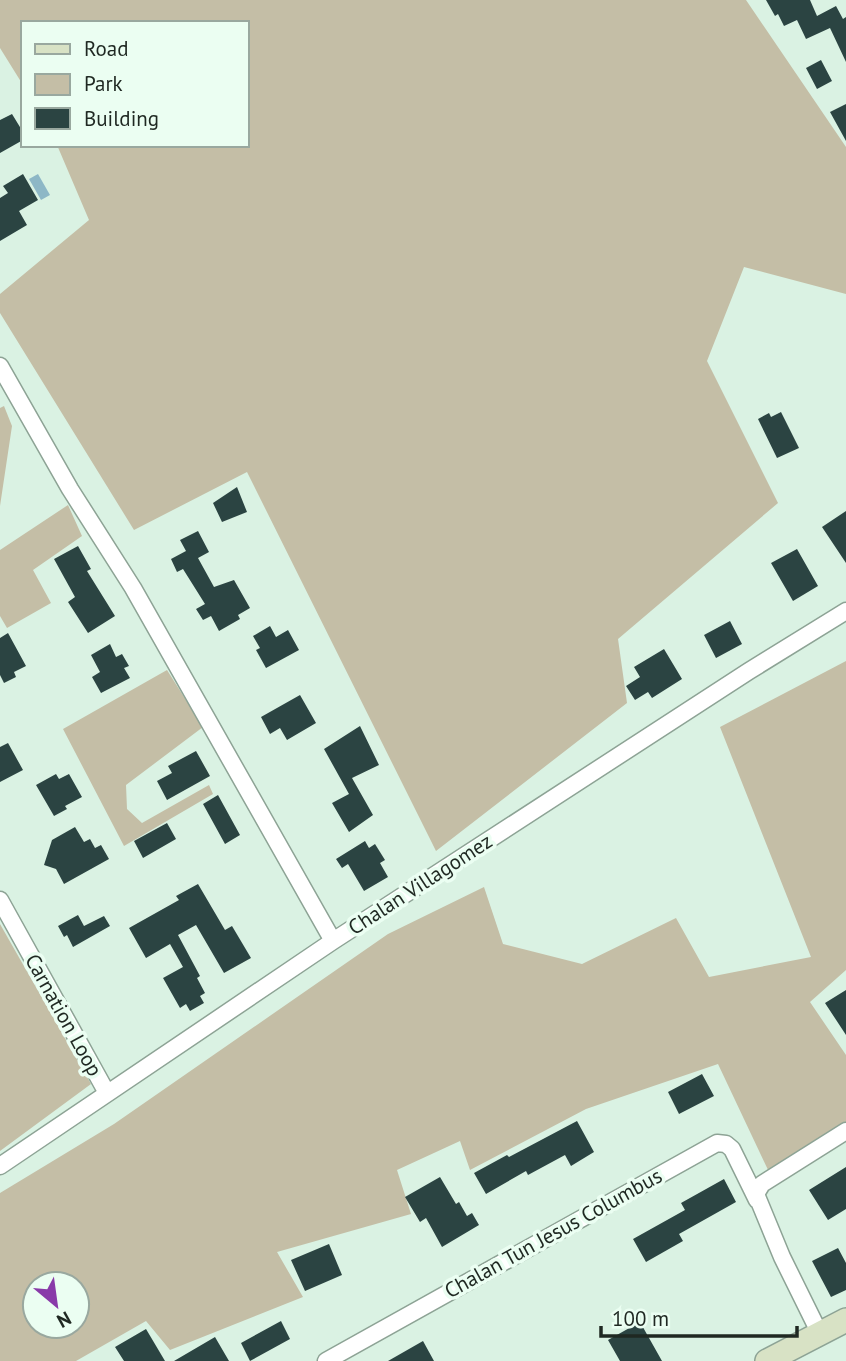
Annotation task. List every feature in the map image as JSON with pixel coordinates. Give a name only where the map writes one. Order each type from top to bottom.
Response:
[{"type":"main road","points":[[767,1361],[846,1320]]},
{"type":"street","points":[[0,366],[70,489],[133,588],[333,941]]},
{"type":"street","name":"Chalan Villagomez","points":[[0,1166],[333,941],[846,611]]},
{"type":"street","name":"Carnation Loop","points":[[0,900],[107,1093]]},
{"type":"street","points":[[819,1332],[757,1200],[757,1191],[762,1184],[846,1131]]},
{"type":"street","name":"Chalan Tun Jesus Columbus","points":[[326,1361],[717,1143],[726,1144],[732,1149],[757,1200]]},
{"type":"green space","points":[[0,0],[746,0],[846,147],[846,294],[744,267],[707,361],[778,503],[618,639],[627,703],[436,851],[247,472],[134,530],[0,313],[0,294],[89,220],[58,147],[248,147],[248,21],[21,21],[21,82],[0,48]]},
{"type":"green space","points":[[4,406],[12,426],[0,506],[0,408]]},
{"type":"green space","points":[[68,505],[82,536],[33,570],[51,603],[7,628],[0,616],[0,550]]},
{"type":"green space","points":[[846,661],[846,970],[810,1002],[846,1055],[846,1124],[769,1172],[718,1064],[586,1109],[470,1170],[460,1141],[397,1170],[411,1214],[277,1252],[303,1297],[170,1350],[146,1321],[76,1361],[0,1361],[0,1193],[114,1124],[388,934],[484,887],[503,944],[582,964],[676,918],[709,977],[811,957],[720,727]]},
{"type":"green space","points":[[167,670],[203,727],[126,785],[127,809],[142,823],[209,785],[213,794],[124,846],[63,729]]},
{"type":"green space","points":[[0,924],[91,1084],[0,1151]]},
{"type":"water","points":[[38,174],[50,195],[41,200],[29,179]]},
{"type":"building","points":[[766,0],[810,0],[817,16],[836,6],[843,19],[846,17],[846,62],[830,28],[806,39],[797,20],[784,26]]},
{"type":"building","points":[[821,60],[832,81],[817,89],[806,68]]},
{"type":"building","points":[[846,104],[846,141],[830,112]]},
{"type":"building","points":[[12,114],[21,129],[21,141],[0,153],[0,120]]},
{"type":"building","points":[[23,174],[38,200],[19,211],[27,225],[0,241],[0,198],[8,193],[3,186]]},
{"type":"building","points":[[781,412],[799,448],[777,458],[758,419],[769,413],[771,417]]},
{"type":"building","points":[[237,487],[247,512],[222,522],[213,503]]},
{"type":"building","points":[[846,511],[846,563],[822,527]]},
{"type":"building","points":[[198,531],[209,552],[198,558],[214,587],[234,580],[250,608],[238,615],[240,619],[219,631],[211,616],[203,620],[196,609],[205,604],[183,569],[177,572],[171,559],[186,551],[180,540]]},
{"type":"building","points":[[78,546],[91,569],[87,571],[115,616],[88,633],[68,602],[75,597],[54,559]]},
{"type":"building","points":[[797,549],[818,586],[793,601],[771,563]]},
{"type":"building","points":[[730,621],[742,644],[716,658],[704,635]]},
{"type":"building","points":[[270,626],[276,637],[288,630],[299,650],[266,668],[256,650],[260,648],[253,636]]},
{"type":"building","points":[[8,633],[26,666],[14,672],[16,677],[4,683],[0,675],[0,638]]},
{"type":"building","points":[[110,644],[116,657],[122,654],[129,666],[124,668],[130,678],[101,693],[92,677],[100,672],[91,655]]},
{"type":"building","points":[[664,649],[682,679],[652,698],[648,692],[635,700],[626,686],[640,677],[634,667]]},
{"type":"building","points":[[300,695],[316,723],[287,740],[280,728],[270,734],[261,717]]},
{"type":"building","points":[[360,726],[379,765],[352,778],[373,815],[349,832],[332,803],[349,794],[324,749]]},
{"type":"building","points":[[8,743],[23,770],[0,782],[0,747]]},
{"type":"building","points":[[196,751],[210,776],[167,800],[157,781],[172,773],[168,766]]},
{"type":"building","points":[[56,774],[59,779],[69,774],[82,797],[54,816],[36,785]]},
{"type":"building","points":[[218,795],[240,835],[225,844],[203,804]]},
{"type":"building","points":[[167,823],[176,839],[143,858],[134,841]]},
{"type":"building","points":[[75,827],[84,842],[90,839],[95,848],[101,845],[109,859],[64,884],[56,869],[44,865],[52,840]]},
{"type":"building","points":[[365,841],[369,848],[375,844],[385,860],[380,863],[388,877],[364,891],[348,864],[342,868],[336,859]]},
{"type":"building","points":[[198,884],[225,930],[232,926],[251,958],[224,973],[196,925],[178,935],[200,976],[197,978],[205,993],[200,996],[204,1003],[190,1011],[186,1004],[180,1008],[163,978],[183,967],[170,944],[146,958],[129,928],[179,900],[176,896]]},
{"type":"building","points":[[78,915],[84,926],[104,916],[110,926],[73,947],[58,926]]},
{"type":"building","points":[[846,990],[846,1035],[825,1003]]},
{"type":"building","points":[[702,1074],[714,1096],[679,1114],[668,1092]]},
{"type":"building","points":[[577,1121],[594,1152],[571,1166],[565,1155],[528,1175],[526,1171],[486,1194],[474,1173]]},
{"type":"building","points":[[846,1167],[846,1209],[828,1220],[809,1190]]},
{"type":"building","points":[[440,1177],[456,1204],[459,1202],[467,1216],[472,1213],[479,1225],[442,1247],[426,1218],[420,1222],[405,1197]]},
{"type":"building","points":[[724,1179],[736,1202],[679,1234],[683,1241],[646,1262],[633,1239],[685,1210],[681,1203]]},
{"type":"building","points":[[329,1244],[342,1275],[305,1291],[291,1260]]},
{"type":"building","points":[[838,1248],[846,1263],[846,1290],[831,1297],[812,1261]]},
{"type":"building","points":[[281,1321],[290,1339],[250,1361],[241,1343]]},
{"type":"building","points":[[640,1322],[662,1361],[620,1361],[608,1340]]},
{"type":"building","points":[[146,1329],[165,1361],[124,1361],[115,1347]]},
{"type":"building","points":[[215,1337],[229,1361],[174,1361]]},
{"type":"building","points":[[423,1341],[434,1361],[388,1361]]}]
